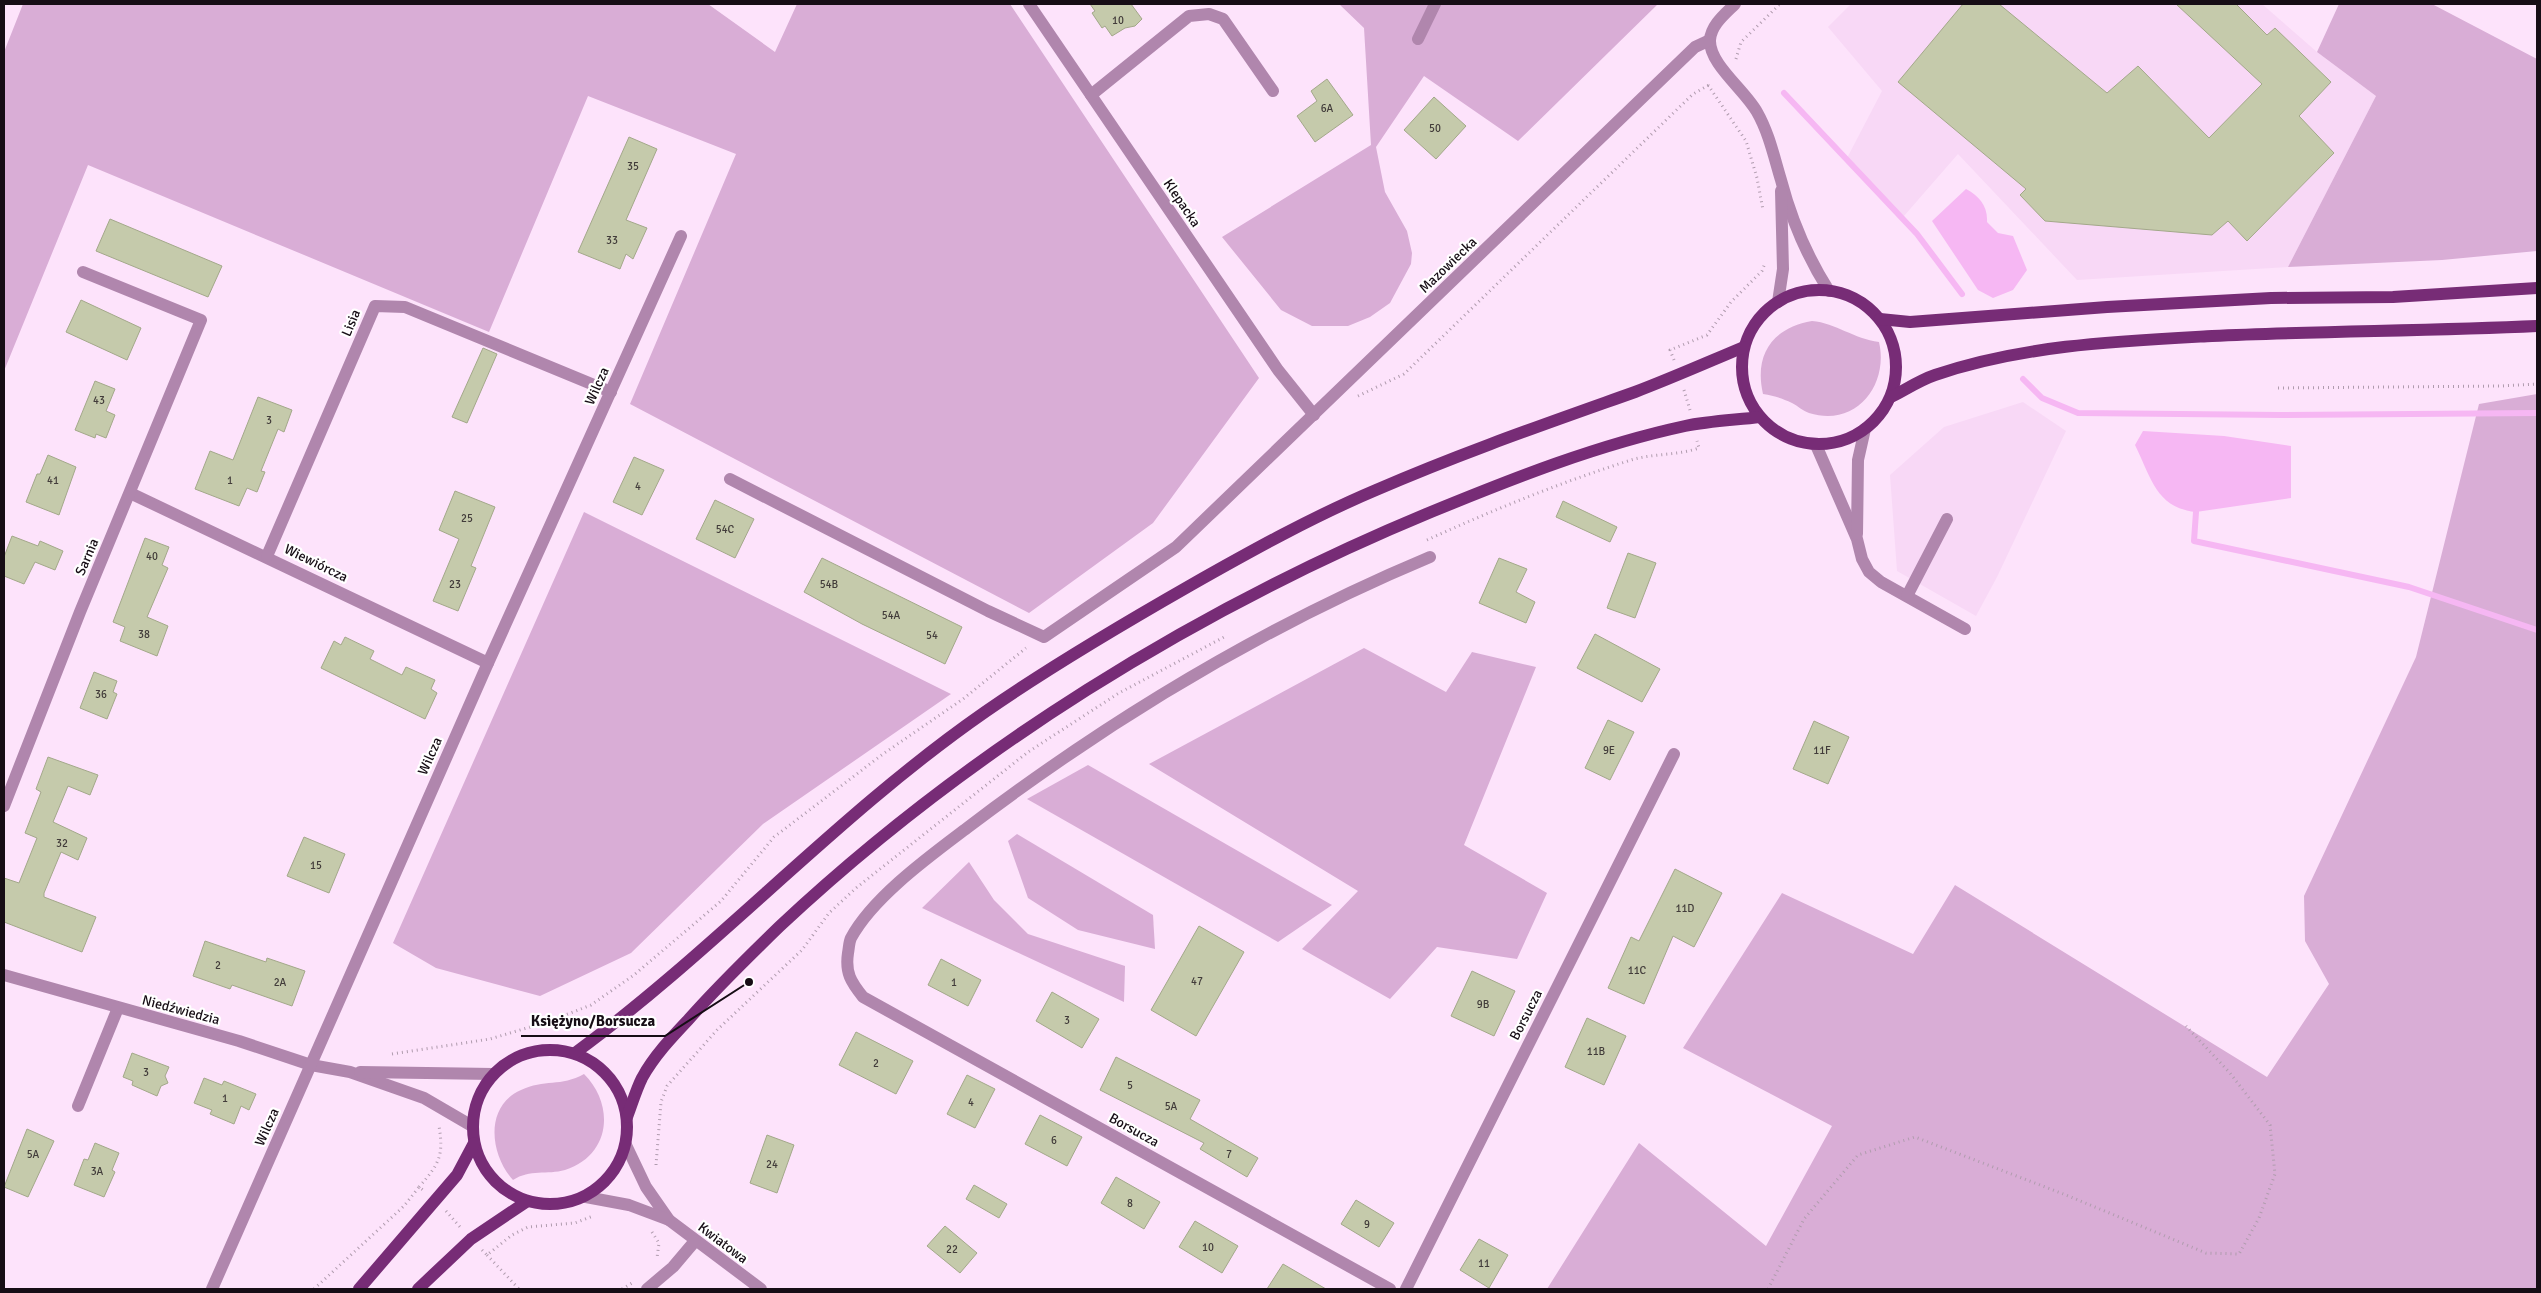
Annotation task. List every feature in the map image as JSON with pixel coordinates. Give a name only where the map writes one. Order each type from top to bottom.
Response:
[{"type":"main road","points":[[1880,319],[1910,322],[2107,307],[2271,298],[2393,297],[2537,288]]},
{"type":"main road","points":[[1829,291],[1857,300],[1880,319],[1894,348],[1896,364],[1895,381],[1891,397],[1880,415],[1865,429],[1842,441],[1816,445],[1785,437],[1760,417],[1750,402],[1743,384],[1742,365],[1744,347],[1751,329],[1763,314],[1778,302],[1802,292],[1829,291]]},
{"type":"main road","points":[[1891,397],[1934,375],[2062,346],[2132,340],[2272,334],[2420,332],[2537,326]]},
{"type":"main road","points":[[575,1054],[663,982],[853,814],[907,770],[984,713],[1103,635],[1267,542],[1375,490],[1534,427],[1638,391],[1744,347]]},
{"type":"main road","points":[[627,1116],[643,1077],[670,1039],[722,982],[809,899],[891,830],[1014,738],[1121,670],[1185,631],[1270,586],[1383,532],[1493,486],[1551,464],[1616,443],[1682,426],[1760,417]]},
{"type":"main road","points":[[546,1050],[575,1054],[594,1063],[610,1078],[621,1096],[627,1116],[626,1145],[611,1175],[586,1197],[557,1205],[526,1202],[508,1193],[492,1179],[480,1162],[474,1143],[472,1126],[478,1099],[493,1074],[517,1057],[546,1050]]},
{"type":"main road","points":[[359,1289],[457,1175],[474,1143]]},
{"type":"main road","points":[[418,1289],[471,1239],[526,1202]]},
{"type":"street","name":"Klepacka","points":[[1029,4],[1278,370],[1314,415]]},
{"type":"street","points":[[1418,39],[1435,4]]},
{"type":"street","points":[[1736,4],[1713,28],[1710,40],[1712,52],[1723,71],[1742,89],[1757,112],[1776,159],[1781,181],[1813,266],[1829,291]]},
{"type":"street","points":[[1091,95],[1189,16],[1209,14],[1222,19],[1273,91]]},
{"type":"street","name":"Mazowiecka","points":[[1044,637],[1176,547],[1695,46],[1710,40]]},
{"type":"street","points":[[1778,302],[1783,269],[1781,181]]},
{"type":"street","name":"Wilcza","points":[[212,1289],[488,663],[680,236]]},
{"type":"street","name":"Sarnia","points":[[4,806],[201,320],[83,272]]},
{"type":"street","name":"Lisia","points":[[267,556],[375,306],[404,307],[611,392]]},
{"type":"street","points":[[1857,539],[1858,460],[1865,429]]},
{"type":"street","points":[[1816,445],[1857,539],[1862,559],[1869,572],[1881,582],[1965,629]]},
{"type":"street","points":[[730,480],[988,612],[1044,637]]},
{"type":"street","name":"Wiewiórcza","points":[[130,493],[267,556],[488,663]]},
{"type":"street","points":[[1907,596],[1947,519]]},
{"type":"street","name":"Borsucza","points":[[1390,1289],[863,997],[848,978],[846,963],[850,939],[874,907],[929,857],[1066,755],[1140,709],[1293,621],[1430,558]]},
{"type":"street","name":"Borsucza","points":[[1406,1289],[1674,754]]},
{"type":"street","name":"Niedźwiedzia","points":[[4,974],[239,1041],[311,1065],[350,1072],[424,1098],[472,1126]]},
{"type":"street","points":[[78,1106],[118,1008]]},
{"type":"street","name":"Niedźwiedzia","points":[[350,1072],[493,1074]]},
{"type":"street","name":"Kwiatowa","points":[[626,1145],[646,1187],[669,1220],[761,1289]]},
{"type":"street","name":"Kwiatowa","points":[[586,1197],[629,1205],[669,1220]]},
{"type":"street","points":[[642,1285],[673,1267],[695,1241]]},
{"type":"path","points":[[1350,400],[1404,374],[1693,94],[1708,85],[1735,63],[1741,42],[1780,4]]},
{"type":"path","points":[[2278,388],[2537,384]]},
{"type":"path","points":[[390,1054],[407,1053],[490,1038],[550,1021],[591,1005],[642,969],[721,901],[774,837],[883,754],[963,698],[1024,649],[1044,637]]},
{"type":"path","points":[[1768,1289],[1804,1219],[1858,1155],[1915,1137],[2066,1194],[2206,1253],[2239,1254],[2259,1218],[2275,1174],[2270,1125],[2230,1073],[2186,1026]]},
{"type":"path","points":[[419,1187],[438,1167],[442,1146],[439,1125],[435,1120]]},
{"type":"path","points":[[648,1228],[659,1243],[659,1252],[655,1264]]},
{"type":"path","points":[[487,1255],[519,1289]]},
{"type":"path","points":[[622,1289],[642,1285]]},
{"type":"shaded area","points":[[23,4],[708,4],[775,52],[797,4],[1010,4],[1259,378],[1153,523],[1029,613],[630,404],[736,154],[588,96],[489,332],[88,165],[4,371],[4,52]]},
{"type":"shaded area","points":[[1339,4],[1658,4],[1518,141],[1424,76],[1376,147],[1385,192],[1407,231],[1412,253],[1411,264],[1390,303],[1370,317],[1348,326],[1312,326],[1281,310],[1222,237],[1371,145],[1364,28]]},
{"type":"shaded area","points":[[1851,4],[2262,4],[2317,52],[2376,96],[2288,267],[2077,280],[1958,154],[1904,216],[1846,160],[1882,91],[1828,27]]},
{"type":"shaded area","points":[[2339,4],[2432,4],[2537,59],[2537,251],[2442,260],[2288,267],[2376,96],[2317,52]]},
{"type":"shaded area","points":[[1966,189],[1982,202],[1986,211],[1987,222],[1998,233],[2013,236],[2027,270],[2013,290],[1993,298],[1978,290],[1932,221]]},
{"type":"shaded area","points":[[1812,321],[1821,322],[1861,338],[1879,342],[1881,358],[1879,373],[1874,387],[1865,399],[1854,408],[1841,414],[1826,416],[1809,413],[1785,400],[1763,394],[1761,367],[1769,346],[1786,330]]},
{"type":"shaded area","points":[[2537,394],[2537,1289],[1547,1289],[1639,1143],[1766,1246],[1832,1126],[1683,1048],[1782,893],[1913,954],[1955,885],[2267,1077],[2329,984],[2305,941],[2304,896],[2416,657],[2479,404]]},
{"type":"shaded area","points":[[2023,402],[2066,431],[1997,577],[1976,616],[1897,571],[1890,475],[1944,427]]},
{"type":"shaded area","points":[[2143,431],[2224,436],[2291,446],[2291,498],[2196,512],[2183,509],[2172,504],[2156,489],[2135,445]]},
{"type":"shaded area","points":[[584,512],[951,694],[763,824],[631,953],[540,996],[436,968],[393,943]]},
{"type":"shaded area","points":[[1364,648],[1446,692],[1472,652],[1536,667],[1464,845],[1547,893],[1517,959],[1437,947],[1390,999],[1302,949],[1358,891],[1149,764]]},
{"type":"shaded area","points":[[1088,765],[1332,905],[1278,942],[1027,799]]},
{"type":"shaded area","points":[[1017,834],[1153,915],[1155,949],[1078,930],[1028,898],[1008,841]]},
{"type":"shaded area","points":[[969,862],[994,900],[1028,934],[1125,966],[1124,1002],[922,908]]},
{"type":"shaded area","points":[[584,1074],[594,1086],[601,1100],[604,1114],[603,1128],[599,1141],[592,1153],[580,1163],[565,1170],[526,1174],[513,1180],[499,1158],[496,1145],[494,1132],[496,1119],[501,1107],[509,1097],[521,1090],[576,1078]]},
{"type":"building","points":[[1090,4],[1131,4],[1142,19],[1135,26],[1125,28],[1112,36],[1105,26],[1102,28],[1092,13],[1095,11]]},
{"type":"building","points":[[1963,4],[1999,4],[2107,93],[2138,66],[2209,138],[2262,84],[2176,4],[2236,4],[2267,35],[2275,28],[2331,82],[2299,116],[2334,153],[2247,241],[2228,221],[2212,235],[2045,221],[2020,195],[2026,189],[1898,82]]},
{"type":"building","points":[[1327,79],[1353,115],[1315,142],[1297,116],[1317,101],[1311,91]]},
{"type":"building","points":[[1434,97],[1466,126],[1436,159],[1404,130]]},
{"type":"building","points":[[629,137],[657,149],[626,220],[647,228],[633,259],[626,254],[620,269],[578,252]]},
{"type":"building","points":[[110,219],[222,266],[208,297],[96,251]]},
{"type":"building","points":[[81,300],[141,328],[127,360],[66,332]]},
{"type":"building","points":[[483,348],[497,354],[467,423],[452,417]]},
{"type":"building","points":[[95,381],[115,389],[106,411],[115,415],[106,438],[96,434],[95,438],[75,430]]},
{"type":"building","points":[[258,397],[292,410],[284,432],[278,429],[261,471],[265,472],[257,492],[247,488],[239,506],[195,489],[210,451],[233,460]]},
{"type":"building","points":[[48,455],[76,467],[59,515],[26,502],[37,474],[40,474]]},
{"type":"building","points":[[634,457],[664,470],[642,515],[613,502]]},
{"type":"building","points":[[455,491],[495,507],[471,566],[476,568],[458,611],[433,601],[459,539],[439,530]]},
{"type":"building","points":[[715,500],[754,519],[735,558],[696,539]]},
{"type":"building","points":[[1563,501],[1617,527],[1610,542],[1556,517]]},
{"type":"building","points":[[12,536],[38,546],[40,541],[63,551],[55,570],[35,562],[24,584],[4,576],[4,557]]},
{"type":"building","points":[[145,538],[169,547],[162,565],[168,568],[147,617],[168,626],[157,656],[120,641],[125,627],[113,622]]},
{"type":"building","points":[[1628,553],[1656,563],[1635,618],[1607,608]]},
{"type":"building","points":[[822,558],[962,627],[945,664],[862,624],[804,592]]},
{"type":"building","points":[[1499,558],[1527,569],[1516,592],[1535,602],[1526,623],[1479,603]]},
{"type":"building","points":[[1595,634],[1660,669],[1642,702],[1577,668]]},
{"type":"building","points":[[345,637],[374,651],[370,659],[402,675],[406,667],[435,680],[431,689],[437,693],[425,719],[321,668],[334,641],[341,645]]},
{"type":"building","points":[[94,672],[117,681],[113,692],[117,694],[107,719],[80,708]]},
{"type":"building","points":[[1608,720],[1634,732],[1610,780],[1585,768]]},
{"type":"building","points":[[1814,721],[1849,737],[1828,784],[1793,769]]},
{"type":"building","points":[[48,757],[98,775],[90,795],[68,786],[53,822],[87,838],[78,860],[61,852],[44,893],[44,897],[96,917],[82,952],[4,922],[4,878],[19,883],[37,838],[25,833],[41,792],[36,789]]},
{"type":"building","points":[[304,837],[345,854],[329,893],[287,876]]},
{"type":"building","points":[[1675,869],[1722,893],[1694,947],[1673,936],[1644,1004],[1608,988],[1631,937],[1639,941]]},
{"type":"building","points":[[1199,926],[1244,952],[1196,1036],[1151,1010]]},
{"type":"building","points":[[205,941],[266,962],[267,958],[305,971],[292,1006],[232,985],[230,989],[193,976]]},
{"type":"building","points":[[941,959],[981,980],[968,1006],[928,985]]},
{"type":"building","points":[[1472,971],[1515,991],[1494,1036],[1451,1016]]},
{"type":"building","points":[[1052,992],[1099,1019],[1082,1048],[1036,1021]]},
{"type":"building","points":[[1587,1018],[1626,1036],[1604,1085],[1565,1067]]},
{"type":"building","points":[[856,1032],[913,1061],[896,1094],[839,1065]]},
{"type":"building","points":[[132,1053],[169,1067],[165,1076],[168,1083],[161,1086],[157,1096],[132,1085],[133,1081],[123,1077]]},
{"type":"building","points":[[1116,1057],[1200,1100],[1190,1119],[1258,1158],[1247,1177],[1200,1149],[1204,1143],[1100,1090]]},
{"type":"building","points":[[967,1075],[995,1089],[975,1128],[947,1114]]},
{"type":"building","points":[[204,1078],[222,1085],[224,1081],[256,1094],[249,1110],[241,1106],[234,1124],[210,1114],[212,1110],[194,1103]]},
{"type":"building","points":[[1040,1115],[1082,1137],[1067,1166],[1025,1144]]},
{"type":"building","points":[[27,1129],[54,1141],[28,1197],[4,1187]]},
{"type":"building","points":[[767,1135],[794,1145],[777,1193],[750,1183]]},
{"type":"building","points":[[95,1143],[119,1153],[112,1170],[115,1172],[104,1197],[74,1185],[84,1159],[88,1160]]},
{"type":"building","points":[[1116,1177],[1160,1202],[1144,1229],[1101,1203]]},
{"type":"building","points":[[974,1185],[1007,1204],[999,1218],[966,1199]]},
{"type":"building","points":[[1356,1200],[1394,1223],[1379,1247],[1341,1224]]},
{"type":"building","points":[[1195,1221],[1238,1246],[1222,1273],[1179,1247]]},
{"type":"building","points":[[945,1226],[977,1253],[960,1273],[927,1246]]},
{"type":"building","points":[[1479,1239],[1508,1255],[1489,1288],[1460,1270]]},
{"type":"building","points":[[1283,1264],[1326,1289],[1267,1289]]},
{"type":"waterway","points":[[1784,93],[1917,234],[1962,294]]},
{"type":"waterway","points":[[2023,379],[2042,398],[2078,413],[2281,415],[2537,413]]},
{"type":"waterway","points":[[2196,512],[2194,541],[2409,587],[2537,630]]},
{"type":"place","name":"Księżyno/Borsucza","points":[[749,982]]}]
